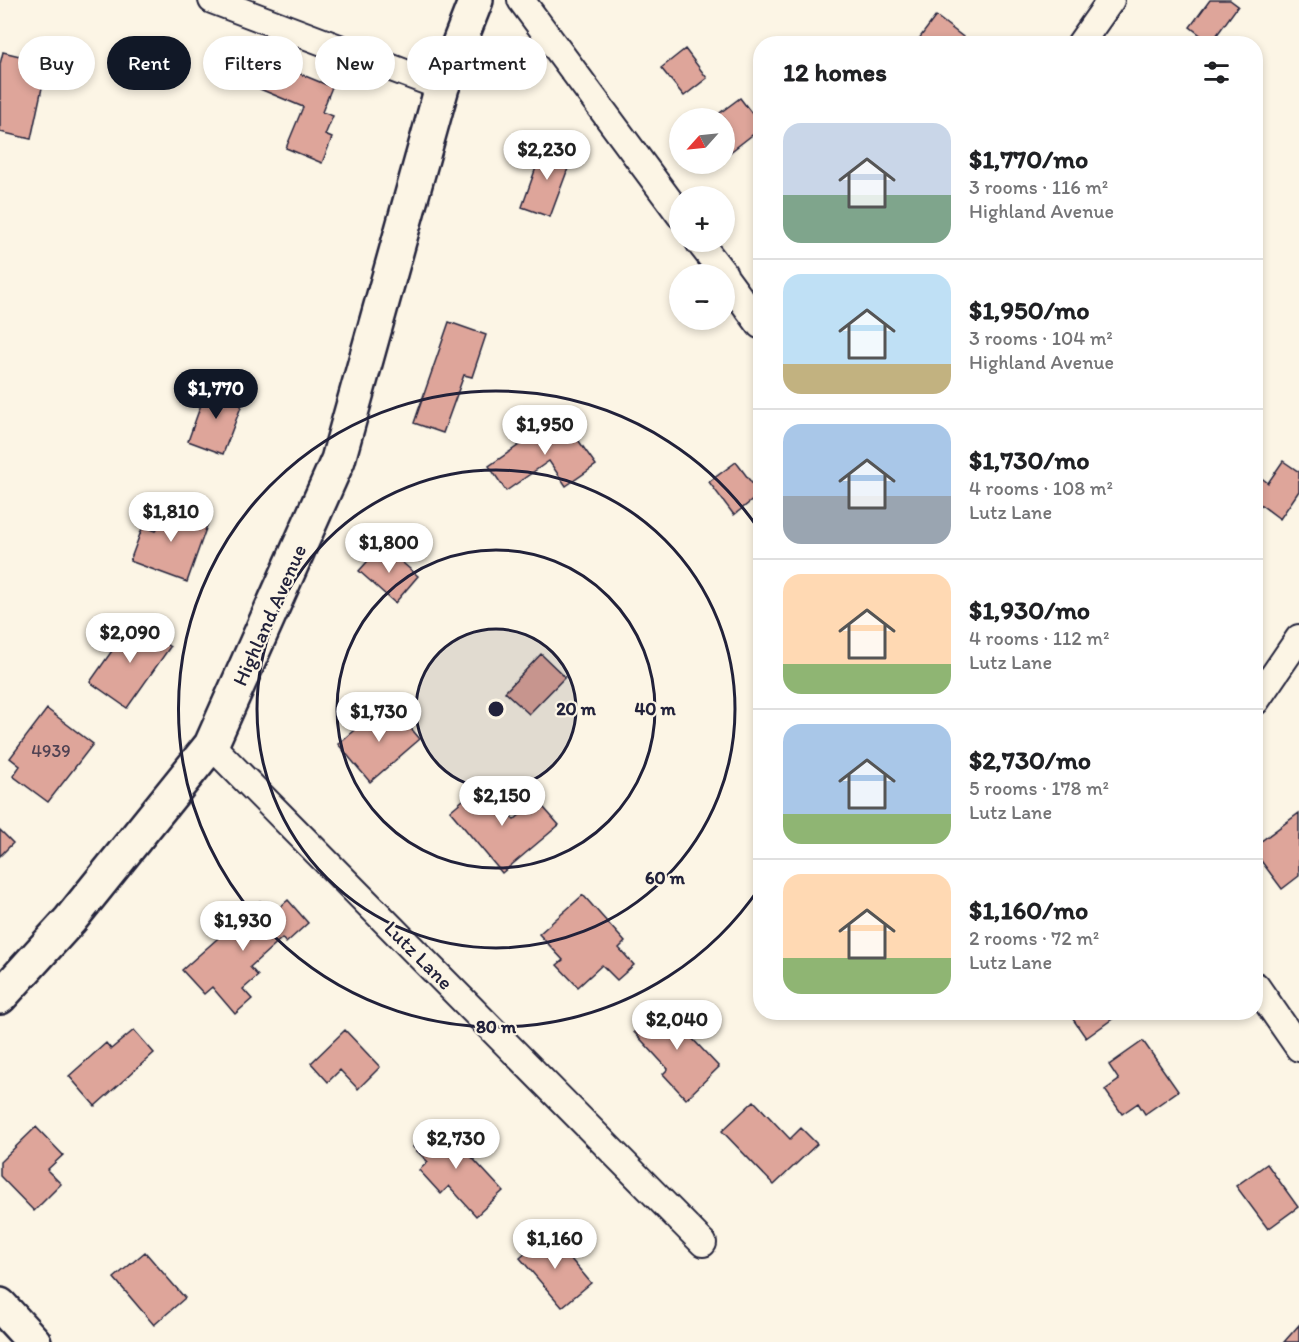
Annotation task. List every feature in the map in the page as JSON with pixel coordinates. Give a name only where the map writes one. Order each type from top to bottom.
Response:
[{"type":"street","points":[[212,0],[407,74]]},
{"type":"street","name":"Highland Avenue","points":[[462,36],[476,0]]},
{"type":"street","points":[[521,0],[669,200]]},
{"type":"street","points":[[1086,36],[1111,0]]},
{"type":"street","name":"Highland Avenue","points":[[0,996],[70,920],[211,745],[338,460],[441,90]]},
{"type":"street","points":[[707,252],[716,264]]},
{"type":"street","points":[[735,290],[753,315]]},
{"type":"street","points":[[1263,691],[1299,638]]},
{"type":"street","name":"Lutz Lane","points":[[211,745],[703,1243]]},
{"type":"street","points":[[1263,997],[1299,1048]]},
{"type":"street","points":[[0,1305],[34,1342]]},
{"type":"building","points":[[1210,0],[1230,0],[1238,6],[1216,36],[1202,36],[1190,27]]},
{"type":"building","points":[[936,16],[962,36],[921,36]]},
{"type":"building","points":[[685,49],[707,78],[684,96],[661,68]]},
{"type":"building","points":[[3,52],[18,56],[18,90],[42,90],[31,139],[0,132],[0,64]]},
{"type":"building","points":[[303,75],[315,80],[315,90],[331,90],[322,112],[333,116],[325,135],[332,138],[322,163],[286,148],[303,107],[262,90],[303,90]]},
{"type":"building","points":[[740,98],[753,115],[753,134],[735,148],[735,108],[726,108]]},
{"type":"building","points":[[544,145],[573,155],[550,217],[522,207]]},
{"type":"building","points":[[449,322],[486,335],[472,377],[464,375],[443,433],[414,423]]},
{"type":"building","points":[[208,385],[244,399],[223,454],[188,441]]},
{"type":"building","points":[[561,416],[596,465],[566,486],[549,461],[506,491],[489,466]]},
{"type":"building","points":[[1283,461],[1299,472],[1299,491],[1280,519],[1263,506],[1263,479],[1268,483]]},
{"type":"building","points":[[736,462],[753,485],[753,500],[734,515],[709,482]]},
{"type":"building","points":[[166,504],[209,520],[187,582],[130,561],[143,526],[156,531]]},
{"type":"building","points":[[382,545],[418,576],[395,603],[359,571]]},
{"type":"building","points":[[133,621],[170,647],[127,708],[90,682]]},
{"type":"building","points":[[541,654],[565,677],[529,714],[505,692]]},
{"type":"building","points":[[47,709],[93,744],[48,802],[13,776],[20,766],[10,758]]},
{"type":"building","points":[[395,710],[420,739],[370,782],[338,744],[375,712],[383,721]]},
{"type":"building","points":[[483,783],[514,820],[537,800],[559,825],[502,873],[450,811]]},
{"type":"building","points":[[1299,813],[1299,876],[1282,889],[1263,863],[1263,840]]},
{"type":"building","points":[[0,830],[13,843],[0,856]]},
{"type":"building","points":[[583,895],[625,942],[619,948],[634,965],[617,980],[602,965],[578,987],[557,965],[563,960],[539,934]]},
{"type":"building","points":[[288,900],[308,923],[286,943],[282,938],[250,967],[258,976],[243,989],[252,999],[235,1014],[212,987],[204,994],[182,970],[260,901],[272,914]]},
{"type":"building","points":[[660,1007],[673,1020],[682,1011],[696,1026],[688,1034],[719,1067],[686,1099],[663,1074],[668,1069],[634,1032]]},
{"type":"building","points":[[1074,1020],[1111,1020],[1086,1038]]},
{"type":"building","points":[[134,1030],[154,1053],[95,1106],[69,1076],[106,1043],[111,1049]]},
{"type":"building","points":[[345,1030],[380,1067],[358,1089],[340,1070],[328,1082],[311,1063]]},
{"type":"building","points":[[1143,1041],[1178,1091],[1145,1114],[1138,1103],[1122,1114],[1105,1090],[1119,1080],[1109,1065]]},
{"type":"building","points":[[754,1101],[790,1139],[801,1128],[817,1144],[774,1185],[722,1131]]},
{"type":"building","points":[[439,1122],[503,1191],[476,1216],[449,1186],[441,1194],[419,1170],[428,1162],[413,1147]]},
{"type":"building","points":[[36,1127],[63,1155],[47,1170],[61,1184],[34,1211],[0,1176],[0,1162]]},
{"type":"building","points":[[1267,1164],[1298,1207],[1268,1229],[1236,1186]]},
{"type":"building","points":[[549,1233],[591,1283],[562,1307],[520,1258]]},
{"type":"building","points":[[145,1252],[185,1298],[154,1325],[114,1278]]},
{"type":"building","points":[[1299,1325],[1299,1342],[1284,1342]]}]
